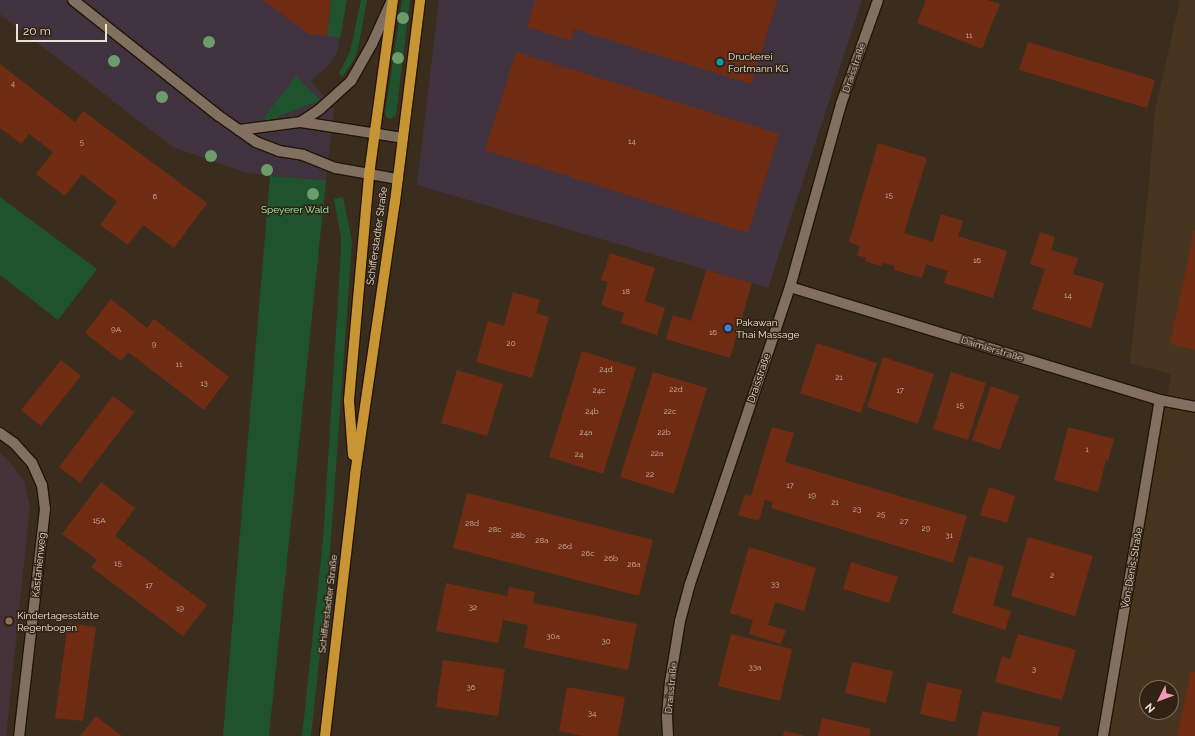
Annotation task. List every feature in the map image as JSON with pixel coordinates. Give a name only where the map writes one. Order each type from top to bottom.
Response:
[{"type":"main road","name":"Schifferstadter Straße","points":[[355,475],[349,400],[369,175],[392,0]]},
{"type":"main road","name":"Schifferstadter Straße","points":[[325,736],[355,475],[398,179],[420,0]]},
{"type":"street","points":[[73,0],[256,142],[279,151],[302,155],[336,168],[398,179]]},
{"type":"street","points":[[301,122],[331,101],[351,81],[372,44],[392,0]]},
{"type":"street","name":"Draisstraße","points":[[668,736],[667,716],[670,682],[680,621],[690,584],[790,287],[841,104],[878,0]]},
{"type":"street","points":[[239,130],[301,122],[403,138]]},
{"type":"street","name":"Daimlerstraße","points":[[790,287],[1160,400],[1195,407]]},
{"type":"street","name":"Von-Denis-Straße","points":[[1103,736],[1160,400]]},
{"type":"street","name":"Kastanienweg","points":[[0,433],[14,444],[32,463],[42,485],[45,509],[19,736]]},
{"type":"shaded area","points":[[0,0],[347,0],[337,52],[330,64],[311,81],[334,109],[326,180],[270,176],[244,172],[173,147],[0,14]]},
{"type":"shaded area","points":[[439,0],[862,0],[768,288],[417,185]]},
{"type":"shaded area","points":[[1180,0],[1195,0],[1195,736],[1109,736],[1171,374],[1130,363],[1149,183],[1155,110]]},
{"type":"shaded area","name":"Kindertagesstätte Regenbogen","points":[[0,453],[10,462],[24,481],[30,506],[6,736],[0,736]]},
{"type":"green space","points":[[331,0],[347,0],[340,38],[327,36]]},
{"type":"green space","points":[[361,0],[367,0],[359,44],[354,60],[342,77],[339,73],[350,52]]},
{"type":"green space","points":[[402,0],[410,0],[396,115],[391,119],[387,118],[385,114]]},
{"type":"green space","points":[[296,76],[320,100],[265,122],[264,117]]},
{"type":"green space","name":"Speyerer Wald","points":[[270,176],[326,180],[269,736],[223,736]]},
{"type":"green space","points":[[0,197],[97,269],[58,320],[0,275]]},
{"type":"green space","points":[[343,197],[352,242],[328,580],[311,736],[302,736],[323,540],[341,251],[341,237],[334,199]]},
{"type":"building","points":[[263,0],[331,0],[327,36],[309,34]]},
{"type":"building","name":"Druckerei Fortmann KG","points":[[535,0],[777,1],[751,84],[574,29],[571,41],[527,27]]},
{"type":"building","points":[[926,0],[988,0],[1000,4],[982,49],[917,23]]},
{"type":"building","points":[[1028,42],[1155,80],[1147,108],[1019,70]]},
{"type":"building","points":[[516,52],[779,134],[748,233],[485,150]]},
{"type":"building","points":[[0,64],[75,122],[83,111],[207,203],[174,248],[143,225],[128,245],[100,225],[117,202],[82,174],[65,196],[36,174],[53,152],[29,134],[21,144],[0,128]]},
{"type":"building","points":[[878,143],[927,158],[904,233],[933,242],[941,214],[963,221],[958,236],[1007,251],[993,298],[944,283],[948,271],[926,264],[922,278],[894,270],[895,266],[883,263],[881,266],[865,261],[866,258],[857,255],[860,246],[849,242]]},
{"type":"building","points":[[1195,231],[1195,350],[1170,344]]},
{"type":"building","points":[[1040,232],[1055,237],[1051,250],[1078,258],[1073,274],[1104,283],[1091,328],[1032,309],[1045,269],[1030,264]]},
{"type":"building","points":[[610,253],[655,268],[645,301],[665,308],[657,335],[621,323],[624,313],[601,305],[608,282],[601,280]]},
{"type":"building","points":[[706,270],[752,283],[730,358],[666,339],[673,315],[691,321]]},
{"type":"building","points":[[513,292],[540,300],[536,313],[549,317],[532,378],[476,362],[488,321],[504,326]]},
{"type":"building","points":[[111,299],[147,328],[154,319],[229,377],[204,410],[128,352],[121,361],[85,333]]},
{"type":"building","points":[[817,343],[877,363],[861,413],[800,393]]},
{"type":"building","points":[[582,351],[636,368],[603,474],[549,457]]},
{"type":"building","points":[[883,357],[934,374],[918,424],[867,407]]},
{"type":"building","points":[[61,360],[81,376],[41,426],[21,410]]},
{"type":"building","points":[[457,370],[503,384],[487,436],[441,423]]},
{"type":"building","points":[[653,372],[707,388],[674,494],[620,477]]},
{"type":"building","points":[[951,372],[986,383],[968,440],[933,429]]},
{"type":"building","points":[[991,386],[1019,396],[1000,450],[972,440]]},
{"type":"building","points":[[113,396],[134,412],[80,483],[59,467]]},
{"type":"building","points":[[772,427],[794,433],[785,462],[967,516],[953,563],[771,508],[773,502],[765,500],[759,521],[738,515],[745,494],[751,496]]},
{"type":"building","points":[[1068,427],[1114,439],[1108,461],[1106,460],[1098,492],[1054,480]]},
{"type":"building","points":[[101,482],[135,508],[115,536],[207,605],[183,636],[91,567],[97,560],[62,534]]},
{"type":"building","points":[[989,487],[1015,496],[1007,523],[980,515]]},
{"type":"building","points":[[467,493],[653,540],[639,596],[453,548]]},
{"type":"building","points":[[1028,537],[1093,556],[1075,616],[1011,596]]},
{"type":"building","points":[[749,547],[816,568],[804,611],[775,602],[768,625],[786,630],[781,644],[749,634],[753,620],[730,613]]},
{"type":"building","points":[[969,556],[1004,566],[993,605],[1011,611],[1005,630],[952,613]]},
{"type":"building","points":[[851,562],[898,577],[889,603],[843,589]]},
{"type":"building","points":[[446,583],[507,596],[509,587],[535,592],[533,603],[637,624],[628,670],[524,648],[528,625],[503,620],[498,643],[436,631]]},
{"type":"building","points":[[68,623],[96,627],[83,721],[55,718]]},
{"type":"building","points":[[731,634],[792,649],[780,701],[718,686]]},
{"type":"building","points":[[1018,634],[1076,650],[1062,700],[995,682],[1002,656],[1010,659]]},
{"type":"building","points":[[443,660],[505,669],[498,716],[436,707]]},
{"type":"building","points":[[852,662],[893,671],[886,703],[845,693]]},
{"type":"building","points":[[1191,672],[1195,672],[1195,736],[1177,736]]},
{"type":"building","points":[[927,682],[962,690],[955,722],[920,714]]},
{"type":"building","points":[[567,687],[625,697],[618,736],[583,736],[559,731]]},
{"type":"building","points":[[982,711],[1060,727],[1058,736],[977,736]]},
{"type":"building","points":[[96,716],[122,736],[80,736]]},
{"type":"building","points":[[822,718],[871,729],[870,736],[818,736]]},
{"type":"building","points":[[784,731],[803,735],[803,736],[783,736]]},
{"type":"place","name":"Druckerei Fortmann KG","points":[[720,62]]},
{"type":"place","name":"Pakawan Thai Massage","points":[[728,328]]},
{"type":"place","name":"Kindertagesstätte Regenbogen","points":[[9,621]]}]
